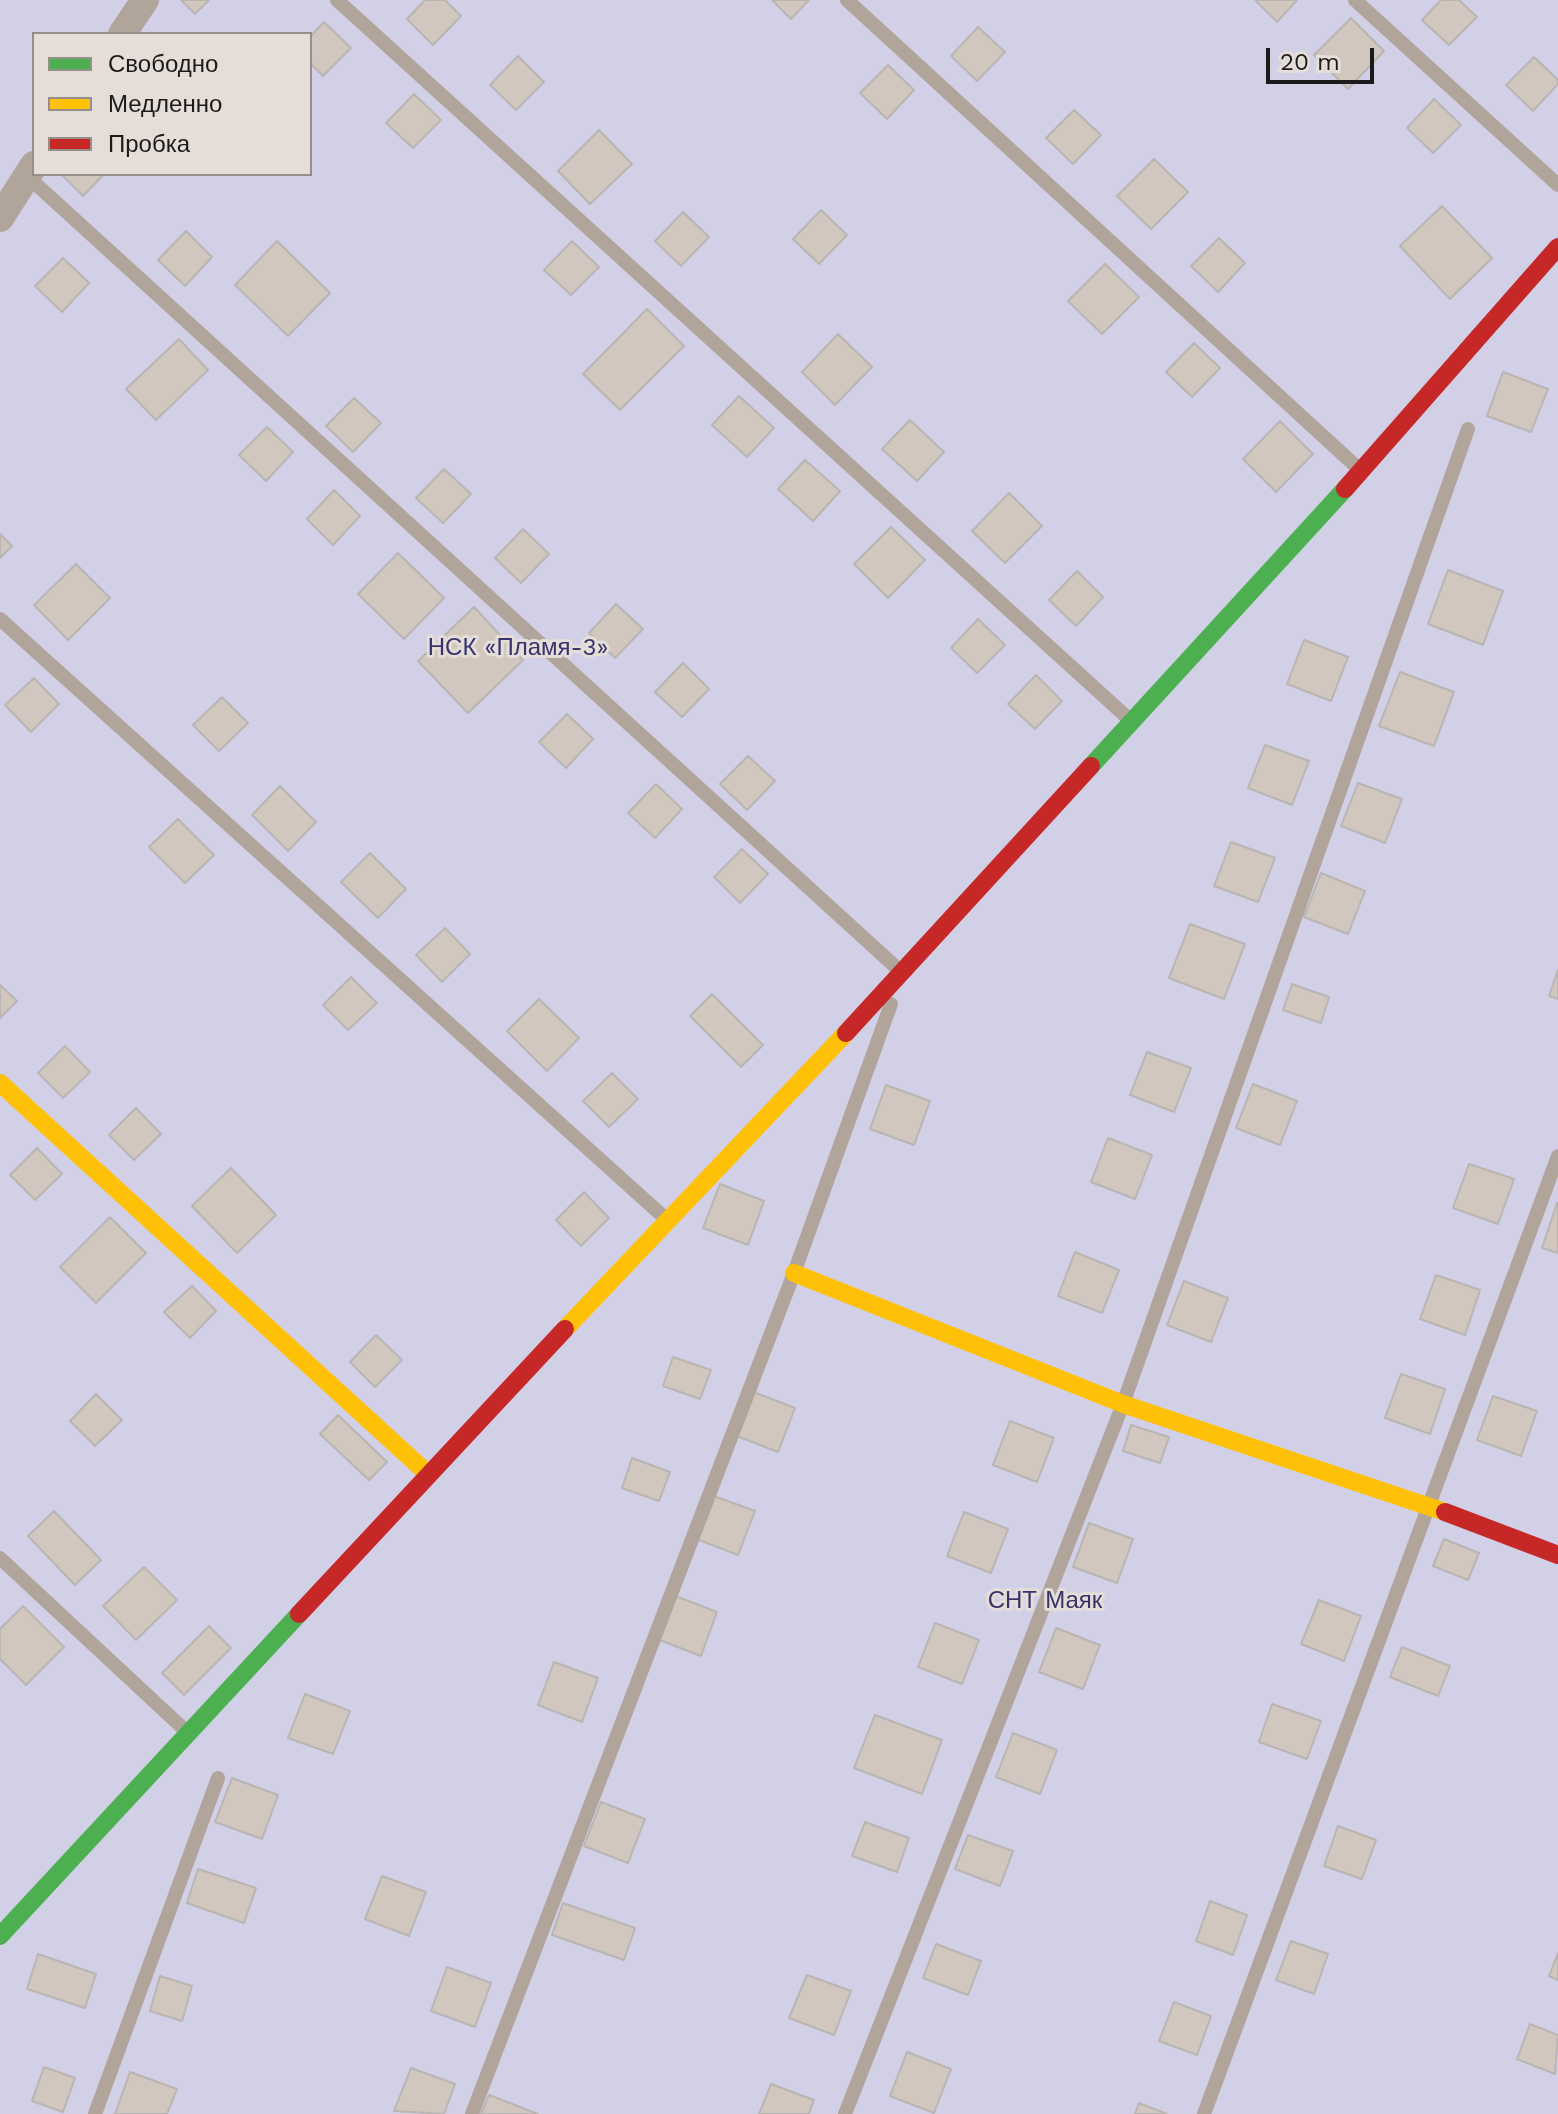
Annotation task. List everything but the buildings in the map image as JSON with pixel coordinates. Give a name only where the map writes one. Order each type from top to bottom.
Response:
[{"type":"street","points":[[123,32],[145,0]]},
{"type":"street","points":[[0,218],[30,171]]},
{"type":"street","points":[[0,1936],[428,1474],[902,973],[1361,471],[1558,247]]},
{"type":"street","points":[[0,1083],[428,1474]]},
{"type":"street","points":[[794,1273],[1123,1404],[1430,1506],[1558,1555]]},
{"type":"lane","points":[[337,0],[1131,720]]},
{"type":"lane","points":[[847,0],[1361,471]]},
{"type":"lane","points":[[1355,0],[1558,185]]},
{"type":"lane","points":[[35,176],[902,973],[794,1273],[472,2114]]},
{"type":"lane","points":[[845,2114],[1123,1404],[1468,429]]},
{"type":"lane","points":[[0,619],[669,1221]]},
{"type":"lane","points":[[1204,2114],[1558,1156]]},
{"type":"lane","points":[[0,1558],[187,1732]]},
{"type":"lane","points":[[95,2114],[218,1778]]},
{"type":"green space","points":[[0,0],[1558,0],[1558,2114],[0,2114]]},
{"type":"traffic: fast","points":[[1091,766],[1345,489]]},
{"type":"traffic: fast","points":[[0,1936],[299,1614]]},
{"type":"traffic: slow","points":[[565,1329],[846,1033]]},
{"type":"traffic: slow","points":[[0,1083],[428,1474]]},
{"type":"traffic: slow","points":[[794,1273],[1123,1404],[1445,1512]]},
{"type":"traffic: jam","points":[[1345,489],[1558,247]]},
{"type":"traffic: jam","points":[[846,1033],[1091,766]]},
{"type":"traffic: jam","points":[[299,1614],[565,1329]]},
{"type":"traffic: jam","points":[[1445,1512],[1558,1555]]},
{"type":"park label","name":"НСК «Пламя-3»","points":[[518,648]]},
{"type":"park label","name":"СНТ Маяк","points":[[1045,1601]]}]
